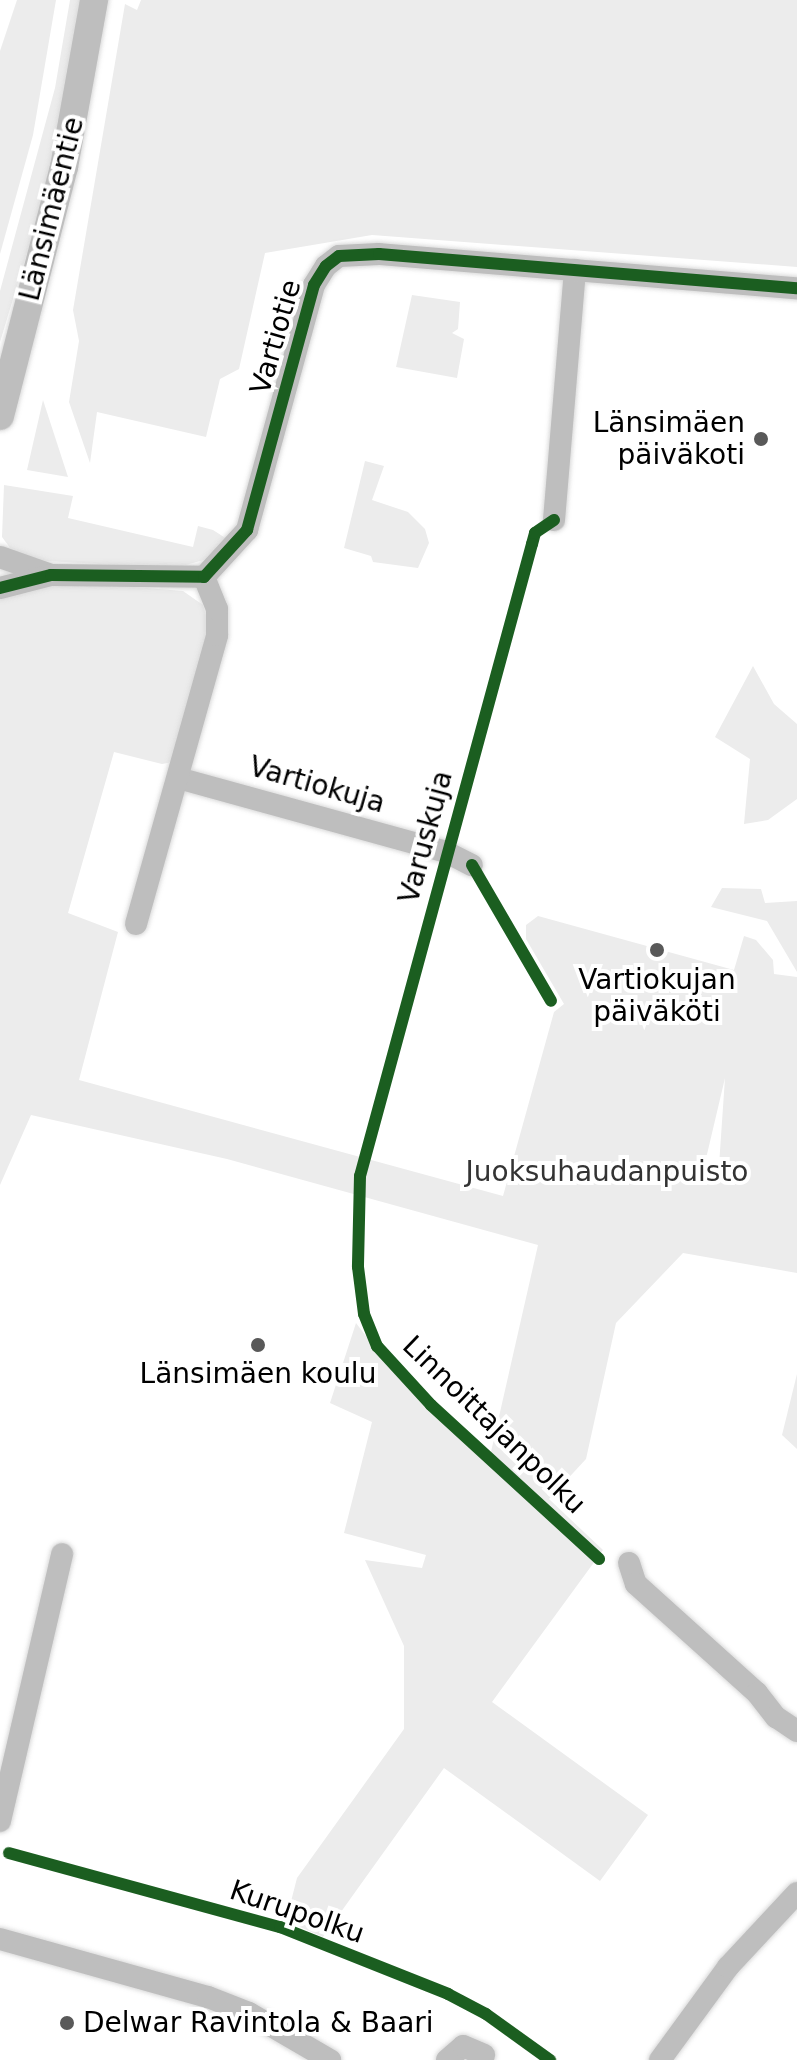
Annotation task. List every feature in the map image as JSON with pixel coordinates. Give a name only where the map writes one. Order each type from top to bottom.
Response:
[{"type":"main road","name":"Länsimäentie","points":[[0,416],[64,167],[94,0]]},
{"type":"street","name":"Vartiotie","points":[[204,577],[247,530],[314,285],[332,261],[350,253],[379,254],[797,288]]},
{"type":"street","points":[[554,520],[575,270]]},
{"type":"street","points":[[0,557],[51,575]]},
{"type":"street","points":[[0,588],[51,575],[204,577],[217,609],[217,635],[136,924]]},
{"type":"street","name":"Vartiokuja","points":[[178,778],[446,852],[472,865]]},
{"type":"street","points":[[0,1821],[62,1554]]},
{"type":"street","points":[[629,1563],[636,1584],[757,1693],[776,1717],[797,1731]]},
{"type":"street","points":[[660,2060],[728,1967],[797,1893]]},
{"type":"street","points":[[0,1939],[241,2010],[330,2060]]},
{"type":"street","points":[[447,2060],[463,2046],[484,2055]]},
{"type":"green space","points":[[17,0],[56,0],[33,135],[0,254],[0,51]]},
{"type":"green space","points":[[70,0],[83,0],[54,163],[0,342],[0,291],[55,88]]},
{"type":"green space","points":[[141,0],[797,0],[797,267],[372,235],[265,253],[239,369],[220,379],[206,437],[97,412],[90,463],[69,402],[79,341],[73,310],[125,4],[137,10]]},
{"type":"green space","points":[[412,295],[460,302],[458,329],[452,333],[464,339],[457,378],[396,367]]},
{"type":"green space","points":[[43,400],[68,477],[27,470]]},
{"type":"green space","points":[[365,461],[384,466],[372,500],[408,512],[425,529],[429,543],[418,568],[373,562],[371,556],[344,548]]},
{"type":"green space","points":[[4,485],[73,496],[68,518],[193,547],[198,526],[213,530],[227,539],[207,559],[175,568],[28,560],[13,552],[2,537]]},
{"type":"green space","name":"Juoksuhaudanpuisto","points":[[38,585],[183,591],[203,605],[209,627],[172,762],[162,764],[114,752],[68,913],[118,932],[79,1080],[503,1196],[554,1012],[564,1004],[526,939],[526,925],[538,916],[734,970],[744,936],[756,940],[773,960],[774,974],[797,977],[797,1273],[683,1253],[616,1323],[586,1459],[549,1499],[603,1550],[492,1702],[648,1815],[600,1881],[444,1768],[323,1937],[286,1921],[297,1878],[404,1729],[404,1646],[365,1560],[422,1568],[426,1555],[344,1533],[372,1422],[330,1403],[356,1323],[384,1360],[488,1465],[538,1245],[227,1159],[31,1115],[0,1185],[0,597]],"holes":[[[725,1078],[718,1180],[700,1184]]]},
{"type":"green space","points":[[753,666],[774,704],[797,724],[797,799],[768,820],[744,824],[750,759],[715,737]]},
{"type":"green space","points":[[722,888],[761,889],[765,903],[797,901],[797,972],[767,921],[711,907]]},
{"type":"green space","points":[[797,1374],[797,1449],[782,1435]]},
{"type":"cycle path","points":[[0,588],[51,575],[204,577],[247,530],[314,285],[326,266],[339,256],[379,254],[797,288]]},
{"type":"cycle path","name":"Varuskuja","points":[[554,520],[535,533],[360,1176],[358,1267],[364,1314],[377,1346],[431,1405],[599,1559]]},
{"type":"cycle path","points":[[472,865],[551,1001]]},
{"type":"cycle path","name":"Kurupolku","points":[[9,1853],[280,1927],[448,1994],[486,2014],[550,2060]]},
{"type":"place","name":"Länsimäen päiväkoti","points":[[761,439]]},
{"type":"place","name":"Vartiokujan päiväköti","points":[[657,950]]},
{"type":"place","name":"Länsimäen koulu","points":[[258,1345]]},
{"type":"place","name":"Delwar Ravintola & Baari","points":[[67,2023]]}]
